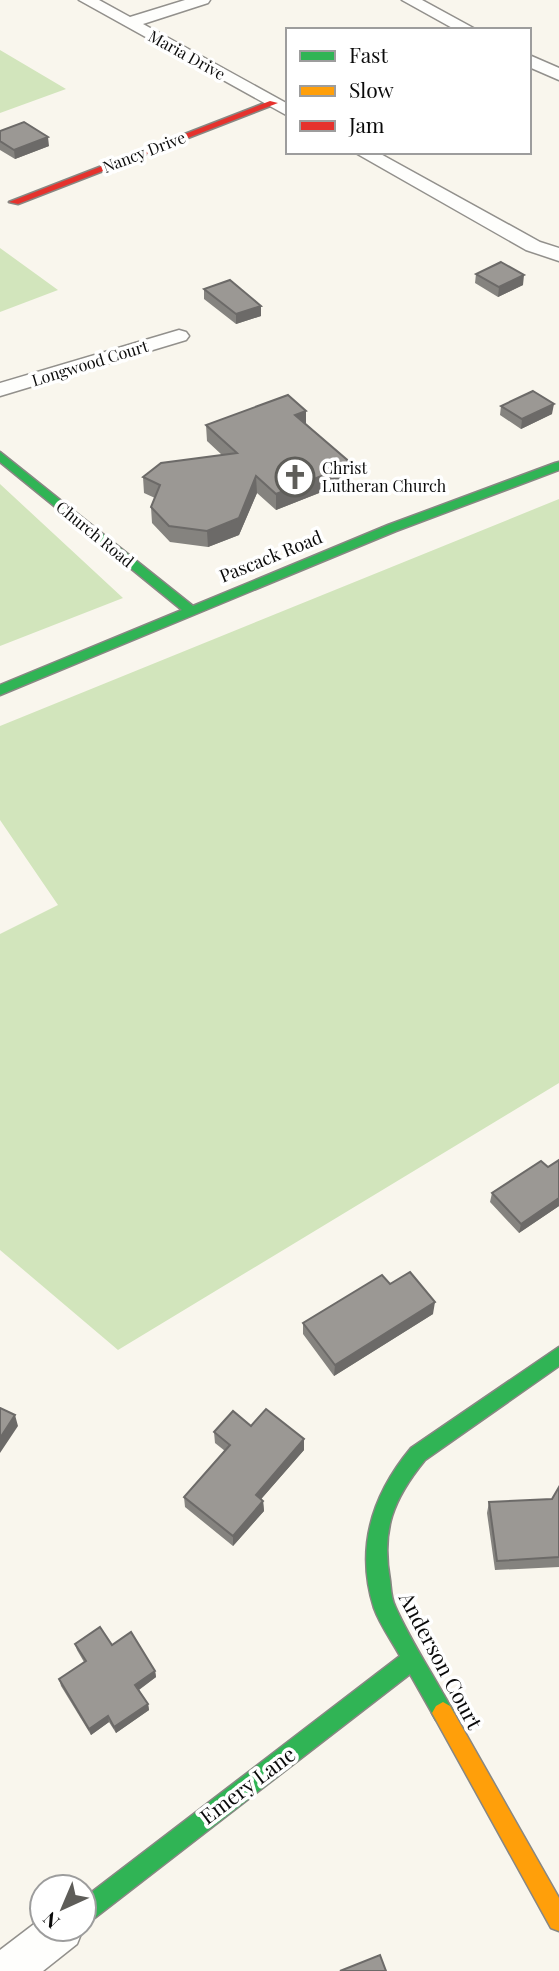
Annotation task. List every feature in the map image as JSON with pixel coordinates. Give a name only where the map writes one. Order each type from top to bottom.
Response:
[{"type":"street","name":"Maria Drive","points":[[87,0],[280,107]]},
{"type":"street","points":[[129,23],[202,0]]},
{"type":"street","points":[[410,0],[465,28]]},
{"type":"street","points":[[531,61],[559,75]]},
{"type":"street","name":"Nancy Drive","points":[[14,202],[280,107]]},
{"type":"street","points":[[367,154],[533,246],[559,255]]},
{"type":"street","name":"Longwood Court","points":[[0,390],[179,336]]},
{"type":"street","name":"Church Road","points":[[0,456],[191,611]]},
{"type":"street","name":"Pascack Road","points":[[0,690],[392,528],[559,466]]},
{"type":"street","name":"Anderson Court","points":[[559,1355],[418,1454],[401,1473],[384,1502],[376,1533],[375,1569],[384,1607],[412,1661],[559,1920]]},
{"type":"street","name":"Emery Lane","points":[[98,1901],[412,1661]]},
{"type":"street","points":[[8,1971],[44,1943]]},
{"type":"green space","points":[[0,50],[66,89],[0,113]]},
{"type":"green space","points":[[0,248],[58,290],[0,312]]},
{"type":"green space","points":[[0,484],[123,598],[0,646]]},
{"type":"green space","points":[[559,499],[559,1083],[118,1350],[0,1250],[0,934],[58,905],[0,820],[0,726]]},
{"type":"building","points":[[24,122],[48,137],[14,150],[0,141],[0,131]]},
{"type":"building","points":[[501,262],[524,275],[499,287],[476,274]]},
{"type":"building","points":[[230,280],[261,306],[236,314],[204,289]]},
{"type":"building","points":[[533,391],[554,404],[522,419],[501,406]]},
{"type":"building","points":[[288,395],[306,411],[295,415],[352,464],[276,494],[256,476],[239,518],[207,531],[169,526],[151,507],[160,485],[143,477],[161,463],[237,453],[206,425]]},
{"type":"building","points":[[559,1160],[559,1198],[521,1224],[492,1193],[541,1161],[548,1167]]},
{"type":"building","points":[[410,1272],[435,1302],[335,1365],[303,1323],[382,1275],[390,1284]]},
{"type":"building","points":[[0,1408],[15,1415],[0,1438]]},
{"type":"building","points":[[266,1409],[304,1439],[256,1495],[263,1501],[233,1536],[184,1497],[230,1445],[214,1432],[233,1411],[251,1426]]},
{"type":"building","points":[[559,1487],[559,1557],[497,1561],[489,1502],[552,1499]]},
{"type":"building","points":[[100,1627],[112,1645],[131,1632],[155,1671],[135,1685],[148,1704],[114,1727],[108,1716],[89,1729],[59,1679],[86,1661],[75,1644]]},
{"type":"building","points":[[380,1955],[386,1971],[340,1971]]},
{"type":"traffic: fast","points":[[0,456],[191,611]]},
{"type":"traffic: fast","points":[[0,690],[392,528],[559,466]]},
{"type":"traffic: fast","points":[[443,1713],[384,1607],[377,1564],[378,1526],[383,1508],[403,1472],[418,1454],[559,1355]]},
{"type":"traffic: fast","points":[[98,1901],[412,1660]]},
{"type":"traffic: slow","points":[[443,1713],[559,1920]]},
{"type":"traffic: jam","points":[[14,202],[273,103]]},
{"type":"place","name":"Christ Lutheran Church","points":[[295,477]]}]
